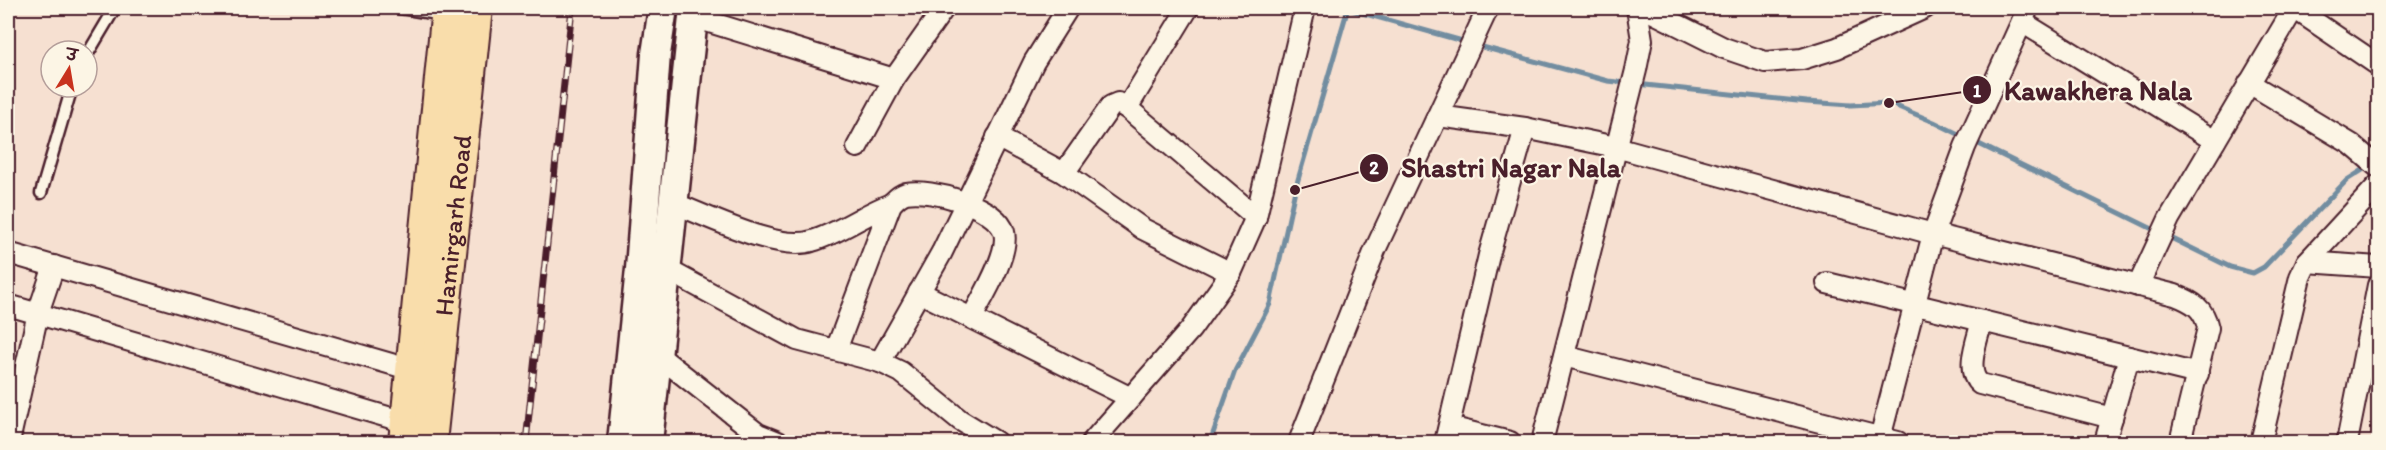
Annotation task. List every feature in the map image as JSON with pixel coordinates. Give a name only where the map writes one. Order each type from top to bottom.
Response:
[{"type":"main road","name":"Hamirgarh Road","points":[[414,436],[412,370],[457,10]]},
{"type":"main road","name":"Hamirgarh Road","points":[[414,436],[457,10]]},
{"type":"street","points":[[622,442],[634,336],[656,54],[663,8]]},
{"type":"street","points":[[856,147],[894,79],[944,8]]},
{"type":"street","points":[[880,362],[919,292],[1034,62],[1068,8]]},
{"type":"street","points":[[1127,108],[1188,8]]},
{"type":"street","points":[[1092,442],[1191,329],[1231,273],[1257,217],[1305,8]]},
{"type":"street","points":[[1299,442],[1375,250],[1488,8]]},
{"type":"street","points":[[1542,442],[1636,70],[1642,40],[1637,8]]},
{"type":"street","points":[[1644,8],[1724,48],[1766,62],[1802,59],[1837,48],[1925,8]]},
{"type":"street","points":[[2138,286],[2169,219],[2294,8],[2379,65]]},
{"type":"street","points":[[648,442],[693,12],[894,79]]},
{"type":"street","points":[[1564,356],[1886,441],[1914,304],[1933,234],[1965,147],[2025,15],[2215,141]]},
{"type":"street","points":[[2249,83],[2351,144],[2375,163]]},
{"type":"street","points":[[1064,173],[1111,106],[1118,103],[1127,108],[1257,217]]},
{"type":"street","points":[[1438,116],[1526,128],[1616,147],[1933,234],[2175,295],[2193,302],[2202,311],[2208,328],[2180,442]]},
{"type":"street","points":[[1510,442],[1447,435],[1489,255],[1526,128]]},
{"type":"street","points":[[997,136],[1064,173],[1143,229],[1231,273]]},
{"type":"street","points":[[2261,442],[2300,277],[2307,262],[2379,185]]},
{"type":"street","points":[[673,203],[773,241],[793,244],[827,236],[870,212],[891,204],[899,196],[916,192],[965,202],[996,220],[1005,237],[1001,258],[972,317]]},
{"type":"street","points":[[836,350],[891,204]]},
{"type":"street","points":[[8,253],[412,370]]},
{"type":"street","points":[[2307,262],[2379,267]]},
{"type":"street","points":[[9,442],[38,313],[54,266]]},
{"type":"street","points":[[666,269],[797,340],[880,362],[901,372],[960,420],[996,442]]},
{"type":"street","points":[[1827,283],[2198,374]]},
{"type":"street","points":[[2347,442],[2379,285]]},
{"type":"street","points":[[919,292],[1131,398]]},
{"type":"street","points":[[8,305],[414,436]]},
{"type":"street","points":[[1982,321],[1972,367],[1975,380],[1980,384],[2112,418]]},
{"type":"street","points":[[634,336],[758,434],[778,442]]},
{"type":"street","points":[[2105,442],[2129,357]]},
{"type":"lane","points":[[97,39],[115,8]]},
{"type":"lane","points":[[400,8],[457,10]]},
{"type":"lane","points":[[41,193],[68,99]]},
{"type":"waterway","points":[[1210,442],[1235,371],[1270,304],[1295,190],[1348,8]]},
{"type":"waterway","points":[[1348,9],[1466,42]]},
{"type":"waterway","points":[[1475,45],[1608,81],[1807,102],[1851,105],[1889,103],[1934,122],[2230,267],[2253,273],[2264,267],[2347,180],[2369,166]]},
{"type":"railway","points":[[526,442],[572,8]]},
{"type":"place","name":"Kawakhera Nala","points":[[1889,103]]},
{"type":"place","name":"Shastri Nagar Nala","points":[[1295,190]]}]
